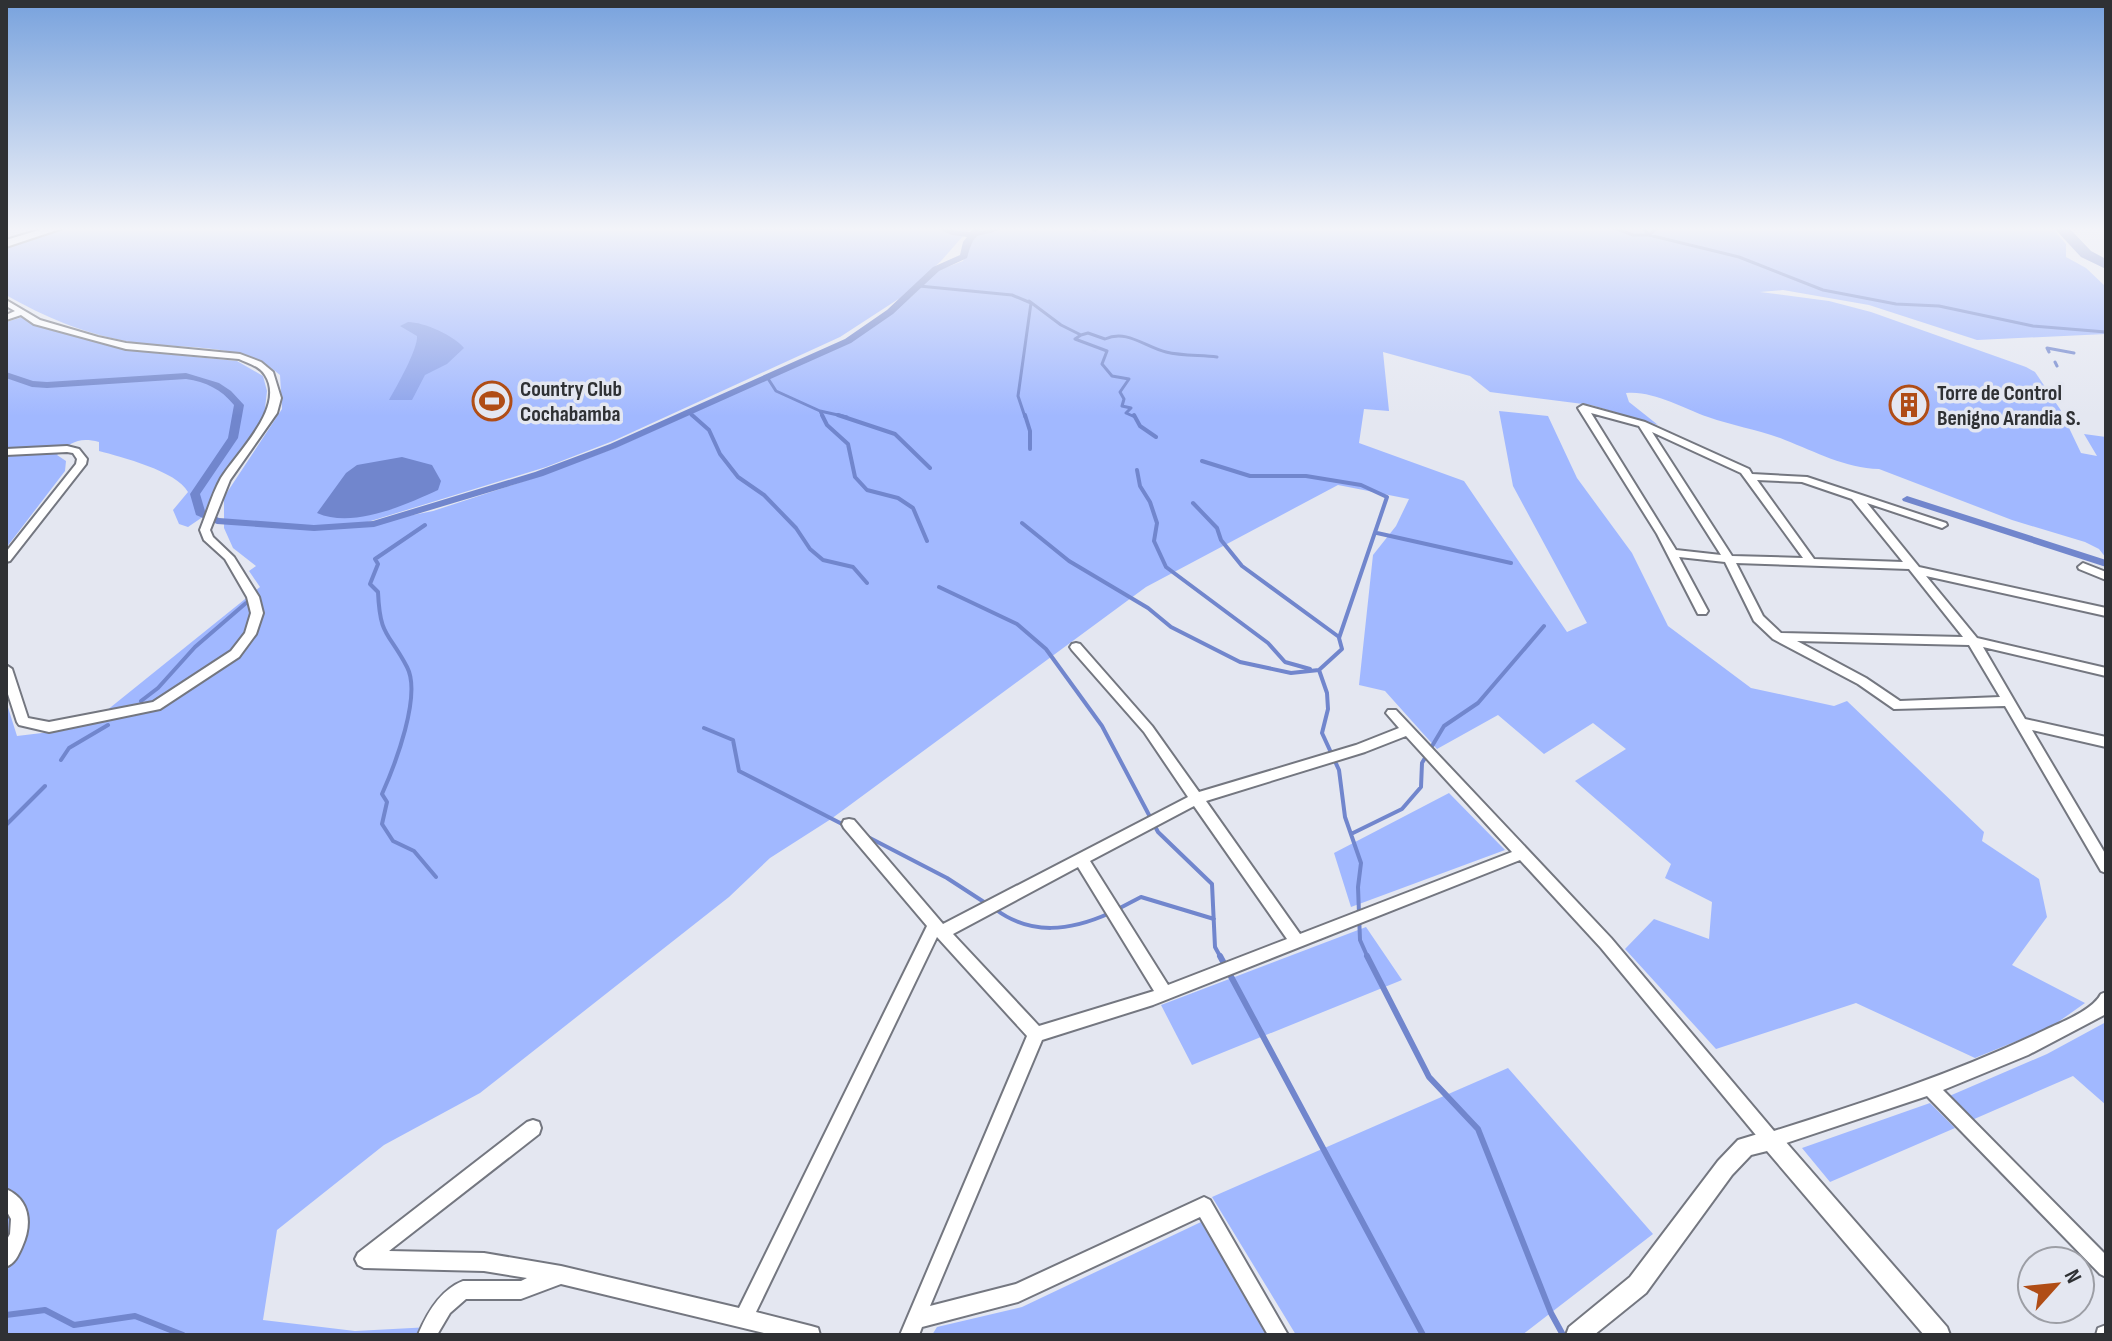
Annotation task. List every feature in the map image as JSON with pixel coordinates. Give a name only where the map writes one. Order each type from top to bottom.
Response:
[{"type":"street","points":[[6,302],[37,322],[126,346],[240,357],[258,364],[270,374],[276,398],[272,413],[225,480],[205,530],[208,538],[229,557],[253,597],[257,613],[250,634],[235,654],[156,706],[49,727],[23,722],[6,669]]},
{"type":"street","points":[[6,316],[19,311]]},
{"type":"street","points":[[1702,611],[1672,553],[1583,408],[1642,424],[1745,471],[1811,562]]},
{"type":"street","points":[[1642,424],[1729,559],[1758,618],[1777,636],[1862,681],[1898,706],[2008,701]]},
{"type":"street","points":[[6,452],[67,449],[76,451],[82,459],[6,559]]},
{"type":"street","points":[[1749,477],[1803,479],[1942,525]]},
{"type":"street","points":[[1856,497],[1973,641],[2106,867]]},
{"type":"street","points":[[1672,553],[1729,559],[1914,568],[2106,612]]},
{"type":"street","points":[[2083,567],[2106,576]]},
{"type":"street","points":[[1777,636],[1973,641],[2106,672]]},
{"type":"street","points":[[1076,647],[1148,729],[1297,942]]},
{"type":"street","points":[[1392,713],[1524,853],[1656,1001],[1939,1335]]},
{"type":"street","points":[[2022,723],[2106,742]]},
{"type":"street","points":[[744,1318],[939,929],[1082,861],[1197,798],[1360,749],[1408,730]]},
{"type":"street","points":[[849,824],[939,929],[1036,1034]]},
{"type":"street","points":[[914,1327],[1036,1034],[1164,993],[1524,853]]},
{"type":"street","points":[[1082,861],[1164,993]]},
{"type":"street","points":[[1577,1335],[1638,1285],[1725,1168],[1745,1147],[1931,1089],[2047,1040],[2105,1006]]},
{"type":"street","points":[[1931,1089],[2106,1268]]},
{"type":"street","points":[[533,1128],[364,1259],[484,1262],[561,1275],[811,1335]]},
{"type":"street","points":[[6,1198],[20,1213],[22,1221],[6,1258]]},
{"type":"street","points":[[914,1327],[1018,1293],[1204,1206],[1279,1335]]},
{"type":"street","points":[[427,1335],[443,1306],[463,1290],[521,1290],[561,1275]]},
{"type":"shaded area","points":[[6,291],[908,291],[840,337],[613,441],[546,467],[348,528],[433,511],[615,448],[849,342],[918,291],[1776,291],[1760,292],[1829,301],[1871,312],[2035,372],[2060,409],[2081,453],[2097,456],[2084,434],[2106,437],[2106,558],[2099,549],[2085,542],[2012,520],[1879,469],[1842,463],[1657,397],[1626,393],[1629,402],[1658,425],[1591,405],[1490,392],[1470,376],[1383,352],[1389,411],[1364,409],[1359,443],[1464,481],[1567,632],[1587,623],[1513,486],[1499,411],[1548,416],[1577,478],[1632,553],[1668,626],[1751,688],[1834,706],[1847,701],[1984,832],[1982,841],[2039,879],[2047,917],[2012,965],[2085,1003],[2051,1027],[1975,1058],[1856,1003],[1716,1049],[1625,949],[1654,919],[1709,939],[1712,902],[1665,878],[1671,864],[1575,781],[1626,749],[1593,723],[1544,754],[1498,715],[1437,749],[1385,691],[1359,685],[1373,555],[1396,526],[1409,499],[1338,485],[1146,587],[831,819],[770,858],[729,897],[480,1093],[384,1145],[277,1230],[263,1320],[355,1331],[431,1327],[427,1335],[6,1335],[6,701],[17,736],[67,730],[106,711],[260,587],[249,571],[256,566],[233,548],[224,528],[224,497],[282,409],[280,375],[246,356],[207,348],[146,344],[109,337],[64,323],[6,295]]},
{"type":"shaded area","points":[[1786,291],[2106,291],[2106,334],[1977,340],[1869,305]]},
{"type":"shaded area","points":[[23,317],[32,324],[125,350],[237,361],[263,376],[267,391],[264,417],[219,479],[210,512],[188,527],[179,524],[173,510],[188,492],[182,484],[161,471],[99,451],[99,442],[81,440],[57,455],[66,461],[65,471],[6,548],[6,322]]},
{"type":"shaded area","points":[[408,322],[439,330],[464,348],[447,364],[425,375],[412,400],[389,400],[416,342],[417,336],[400,326]]},
{"type":"shaded area","points":[[402,457],[432,465],[441,481],[438,490],[395,508],[362,517],[331,517],[317,513],[346,473],[357,465]]},
{"type":"shaded area","points":[[1449,793],[1505,850],[1351,907],[1334,853]]},
{"type":"shaded area","points":[[1366,927],[1402,980],[1192,1065],[1161,1005]]},
{"type":"shaded area","points":[[2106,1022],[2106,1105],[2073,1076],[1972,1120],[1947,1097],[2047,1054]]},
{"type":"shaded area","points":[[1508,1068],[1653,1234],[1522,1335],[1296,1335],[1212,1197]]},
{"type":"shaded area","points":[[1930,1103],[1955,1128],[1830,1182],[1802,1148]]},
{"type":"shaded area","points":[[1201,1222],[1266,1335],[932,1335],[937,1327],[1022,1307]]},
{"type":"waterway","points":[[6,375],[32,384],[47,385],[186,376],[210,381],[239,405],[233,438],[195,494],[200,513],[217,521],[314,528],[374,524],[539,474],[613,446],[848,341],[890,312],[913,291]]},
{"type":"waterway","points":[[966,291],[1012,295],[1031,303],[1018,396],[1025,417]]},
{"type":"waterway","points":[[1826,291],[1896,304],[1939,306],[2033,326],[2106,332]]},
{"type":"waterway","points":[[1029,301],[1061,325],[1081,335]]},
{"type":"waterway","points":[[1081,335],[1088,333],[1105,339],[1121,336],[1166,352],[1217,357]]},
{"type":"waterway","points":[[1081,335],[1075,339],[1107,351],[1102,364],[1112,376],[1129,379],[1120,392],[1124,399],[1122,406],[1131,408],[1126,413],[1135,417]]},
{"type":"waterway","points":[[2049,352],[2047,348],[2074,353]]},
{"type":"waterway","points":[[2055,362],[2057,366]]},
{"type":"waterway","points":[[767,377],[776,391],[820,411]]},
{"type":"waterway","points":[[820,411],[838,415]]},
{"type":"waterway","points":[[820,411],[827,425],[848,444],[855,477],[867,490],[898,498],[913,508],[927,541]]},
{"type":"waterway","points":[[688,412],[694,417]]},
{"type":"waterway","points":[[692,415],[709,430],[720,454],[738,477],[764,495],[796,528],[810,549],[823,560],[853,567],[867,583]]},
{"type":"waterway","points":[[838,415],[847,417]]},
{"type":"waterway","points":[[838,415],[895,434],[930,468]]},
{"type":"waterway","points":[[1025,415],[1030,431],[1030,449]]},
{"type":"waterway","points":[[1134,415],[1140,426],[1156,437]]},
{"type":"waterway","points":[[1202,461],[1250,476],[1306,476],[1361,485],[1387,497],[1339,638],[1342,649],[1319,670]]},
{"type":"waterway","points":[[1137,470],[1140,486],[1150,502],[1157,523],[1154,541],[1166,567],[1268,643],[1285,662],[1310,669]]},
{"type":"waterway","points":[[1907,499],[2106,564]]},
{"type":"waterway","points":[[1193,503],[1217,528],[1221,540],[1242,566],[1339,637]]},
{"type":"waterway","points":[[1022,523],[1069,561],[1148,608],[1171,627],[1240,662],[1291,673],[1319,670]]},
{"type":"waterway","points":[[425,525],[375,559],[378,564],[370,584],[378,592],[386,633],[411,679],[405,730],[382,794],[387,802],[382,824],[393,841],[414,851],[436,877]]},
{"type":"waterway","points":[[1377,533],[1511,563]]},
{"type":"waterway","points":[[939,587],[1017,624],[1046,649],[1102,726],[1158,832],[1212,884],[1214,919]]},
{"type":"waterway","points":[[141,701],[158,688],[195,647],[246,603]]},
{"type":"waterway","points":[[1351,834],[1402,809],[1421,787],[1422,763],[1444,726],[1478,703],[1544,626]]},
{"type":"waterway","points":[[1319,670],[1327,693],[1328,709],[1322,733],[1339,770],[1345,817],[1361,863],[1358,887],[1360,940],[1368,958]]},
{"type":"waterway","points":[[61,760],[69,748],[108,725]]},
{"type":"waterway","points":[[704,728],[733,740],[739,771],[844,825]]},
{"type":"waterway","points":[[6,825],[45,786]]},
{"type":"waterway","points":[[866,836],[947,878],[987,904]]},
{"type":"waterway","points":[[1118,909],[1141,897],[1214,919]]},
{"type":"waterway","points":[[995,909],[1023,924],[1051,928],[1080,924],[1110,913]]},
{"type":"waterway","points":[[1214,919],[1215,947],[1221,958]]},
{"type":"waterway","points":[[1220,956],[1423,1335]]},
{"type":"waterway","points":[[1368,958],[1429,1077],[1478,1129],[1551,1313],[1563,1335]]},
{"type":"waterway","points":[[6,1315],[45,1310],[74,1325],[135,1316],[183,1335]]},
{"type":"place","name":"Country Club Cochabamba","points":[[492,401]]},
{"type":"place","name":"Torre de Control Benigno Arandia S.","points":[[1909,405]]}]
